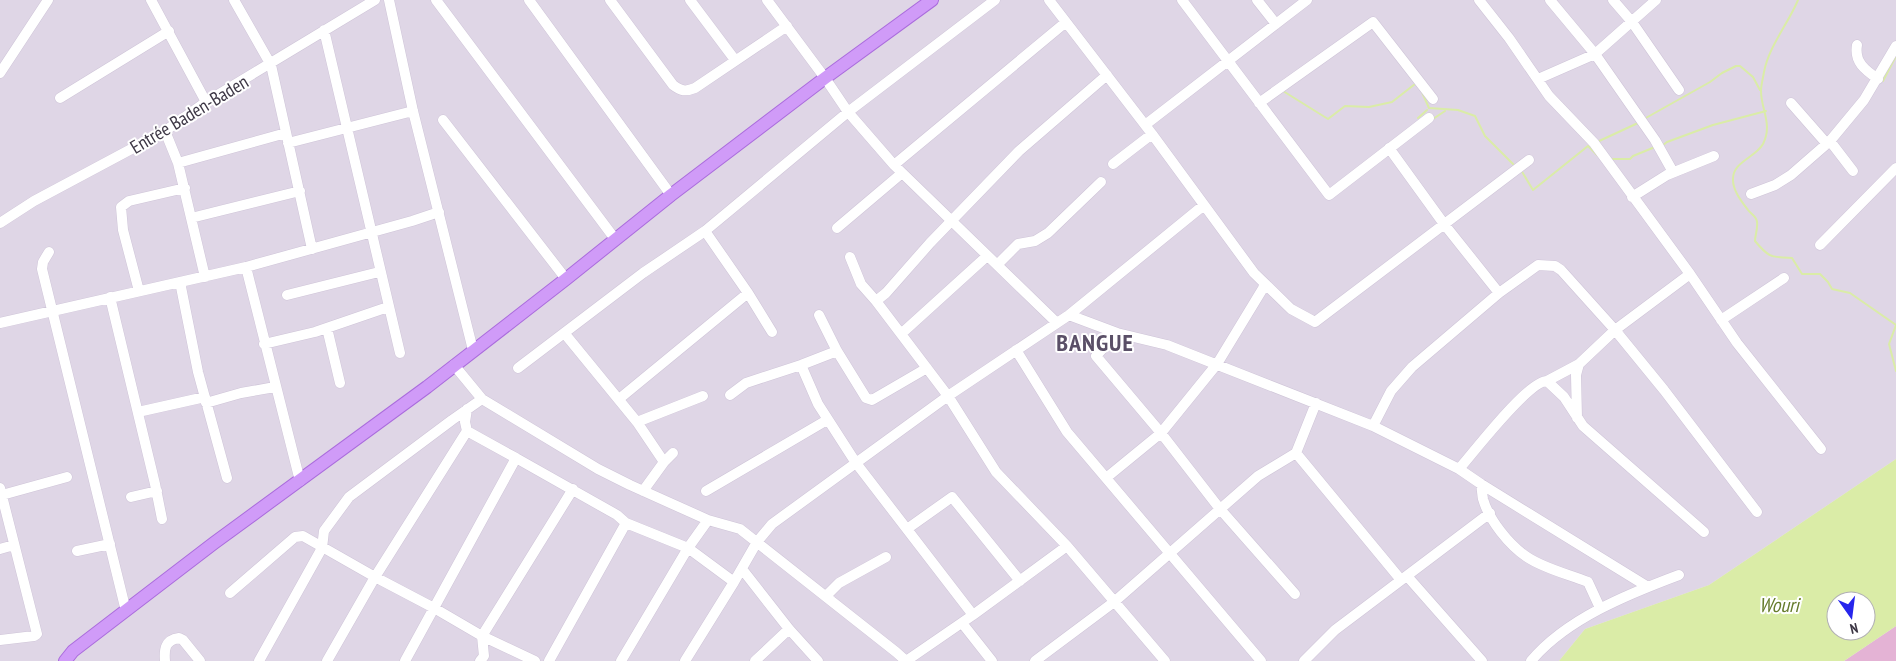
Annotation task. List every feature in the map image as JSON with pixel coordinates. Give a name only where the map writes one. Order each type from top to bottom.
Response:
[{"type":"main road","points":[[65,661],[73,651],[214,543],[454,366],[566,280],[671,195],[825,78],[932,0]]},
{"type":"street","points":[[0,73],[48,0]]},
{"type":"street","points":[[151,0],[206,102]]},
{"type":"street","points":[[234,0],[270,65],[312,249]]},
{"type":"street","name":"Entrée Baden-Baden","points":[[0,223],[34,201],[165,131],[206,102],[375,0]]},
{"type":"street","points":[[389,0],[413,111],[473,350]]},
{"type":"street","points":[[436,0],[615,239]]},
{"type":"street","points":[[528,0],[671,195]]},
{"type":"street","points":[[610,0],[673,85],[680,90],[687,91],[695,88],[787,26]]},
{"type":"street","points":[[690,0],[735,60]]},
{"type":"street","points":[[767,0],[848,112],[898,169],[1057,323]]},
{"type":"street","points":[[518,368],[643,273],[705,231],[848,112],[995,0]]},
{"type":"street","points":[[1049,0],[1152,134],[1245,262],[1265,285],[1291,309],[1315,322],[1529,160]]},
{"type":"street","points":[[1182,0],[1329,195],[1429,118]]},
{"type":"street","points":[[1257,0],[1276,24]]},
{"type":"street","points":[[1145,125],[1306,0]]},
{"type":"street","points":[[1479,0],[1560,109],[1594,143],[1764,378],[1821,449]]},
{"type":"street","points":[[1550,0],[1596,54],[1655,140],[1673,172]]},
{"type":"street","points":[[1613,0],[1632,22],[1679,90]]},
{"type":"street","points":[[1538,79],[1596,54],[1656,0]]},
{"type":"street","points":[[837,228],[898,169],[1066,22]]},
{"type":"street","points":[[1259,103],[1373,22],[1433,99]]},
{"type":"street","points":[[324,30],[400,353]]},
{"type":"street","points":[[60,98],[169,31]]},
{"type":"street","points":[[1857,45],[1856,51],[1859,62],[1864,70],[1878,79]]},
{"type":"street","points":[[1751,194],[1775,185],[1791,175],[1828,142],[1864,100],[1896,46]]},
{"type":"street","points":[[876,301],[886,293],[1019,151],[1107,76]]},
{"type":"street","points":[[1791,103],[1853,171]]},
{"type":"street","points":[[178,162],[286,138],[346,128],[413,111]]},
{"type":"street","points":[[443,120],[566,280]]},
{"type":"street","points":[[165,131],[178,162],[204,277]]},
{"type":"street","points":[[1114,164],[1152,134]]},
{"type":"street","points":[[1389,148],[1444,224],[1500,293]]},
{"type":"street","points":[[1632,196],[1673,172],[1714,156]]},
{"type":"street","points":[[1820,245],[1896,168]]},
{"type":"street","points":[[997,265],[1018,244],[1035,241],[1048,233],[1101,182]]},
{"type":"street","points":[[139,291],[123,230],[121,207],[129,200],[184,188]]},
{"type":"street","points":[[191,218],[300,191]]},
{"type":"street","points":[[685,661],[742,569],[756,542],[772,524],[948,396],[1069,315],[1204,205]]},
{"type":"street","points":[[0,323],[246,267],[439,212]]},
{"type":"street","points":[[705,231],[748,293],[772,332]]},
{"type":"street","points":[[48,252],[42,269],[126,611]]},
{"type":"street","points":[[902,334],[987,256]]},
{"type":"street","points":[[850,257],[863,287],[902,334],[948,396],[996,472],[1067,546],[1165,661]]},
{"type":"street","points":[[1373,426],[1392,391],[1412,367],[1500,293],[1538,265],[1555,266],[1561,270],[1615,330],[1664,390],[1757,512]]},
{"type":"street","points":[[246,267],[300,481]]},
{"type":"street","points":[[287,295],[380,272]]},
{"type":"street","points":[[1460,469],[1524,394],[1537,383],[1547,381],[1578,364],[1615,330],[1690,274]]},
{"type":"street","points":[[1721,320],[1784,278]]},
{"type":"street","points":[[180,282],[206,400],[227,478]]},
{"type":"street","points":[[1106,478],[1162,433],[1216,364],[1265,285]]},
{"type":"street","points":[[619,399],[748,293]]},
{"type":"street","points":[[110,297],[157,491],[162,519]]},
{"type":"street","points":[[264,344],[327,328],[388,307]]},
{"type":"street","points":[[818,315],[837,351],[869,400],[927,368]]},
{"type":"street","points":[[1069,315],[1117,333],[1167,345],[1373,426],[1460,469],[1481,484],[1648,587]]},
{"type":"street","points":[[327,328],[340,383]]},
{"type":"street","points":[[1117,333],[1096,356],[1162,433],[1220,509],[1295,594]]},
{"type":"street","points":[[565,334],[637,422],[664,462]]},
{"type":"street","points":[[1016,350],[1067,432],[1261,661]]},
{"type":"street","points":[[730,395],[746,383],[801,366],[837,351]]},
{"type":"street","points":[[1578,364],[1576,375],[1578,419]]},
{"type":"street","points":[[454,366],[482,399],[598,469],[708,520],[735,527],[826,596],[906,661],[962,623],[1067,546]]},
{"type":"street","points":[[801,366],[827,420],[856,463],[973,615]]},
{"type":"street","points":[[1547,381],[1564,396],[1583,426],[1704,532]]},
{"type":"street","points":[[138,412],[276,387]]},
{"type":"street","points":[[637,422],[703,396]]},
{"type":"street","points":[[259,661],[322,548],[324,531],[349,498],[482,399]]},
{"type":"street","points":[[1035,661],[1114,602],[1258,476],[1296,453],[1316,403]]},
{"type":"street","points":[[327,661],[375,577],[467,431],[465,422],[467,410]]},
{"type":"street","points":[[706,491],[827,420]]},
{"type":"street","points":[[467,431],[573,489],[617,515],[626,523],[688,548],[734,582]]},
{"type":"street","points":[[643,491],[673,453]]},
{"type":"street","points":[[1296,453],[1404,578],[1482,661]]},
{"type":"street","points":[[405,661],[516,458]]},
{"type":"street","points":[[0,640],[37,634],[1,492],[66,477]]},
{"type":"street","points":[[1481,484],[1483,499],[1490,513],[1510,542],[1526,556],[1540,564],[1588,582],[1600,608]]},
{"type":"street","points":[[480,661],[484,656],[482,636],[573,489]]},
{"type":"street","points":[[131,497],[157,491]]},
{"type":"street","points":[[907,529],[952,497],[1020,581]]},
{"type":"street","points":[[1304,661],[1334,630],[1490,513]]},
{"type":"street","points":[[621,661],[688,548],[708,520]]},
{"type":"street","points":[[549,661],[626,523]]},
{"type":"street","points":[[230,593],[295,537],[303,536],[482,636],[534,661]]},
{"type":"street","points":[[77,551],[110,544]]},
{"type":"street","points":[[0,549],[14,545]]},
{"type":"street","points":[[826,596],[839,583],[886,557]]},
{"type":"street","points":[[742,569],[818,661]]},
{"type":"street","points":[[1530,661],[1544,644],[1600,608],[1679,575]]},
{"type":"street","points":[[962,623],[992,661]]},
{"type":"street","points":[[755,661],[789,628]]},
{"type":"street","points":[[165,661],[165,647],[169,641],[179,638],[183,640],[200,661]]},
{"type":"shaded area","points":[[0,0],[1896,0],[1896,459],[1709,585],[1585,629],[1559,661],[0,661]]},
{"type":"shaded area","points":[[1896,626],[1896,661],[1844,661],[1876,641]]},
{"type":"water","name":"Wouri","points":[[1896,459],[1896,626],[1876,639],[1876,591],[1826,591],[1826,641],[1874,641],[1844,661],[1559,661],[1585,629],[1709,585]]},
{"type":"waterway","points":[[1798,0],[1766,62],[1761,91],[1767,123],[1766,137],[1759,149],[1736,169],[1733,184],[1741,200],[1756,219],[1755,241],[1767,254],[1775,257],[1792,258],[1802,274],[1820,274],[1832,289],[1850,293],[1896,325],[1889,344],[1896,371]]},
{"type":"waterway","points":[[1883,81],[1896,56]]},
{"type":"waterway","points":[[1644,119],[1736,66],[1740,66],[1753,77],[1760,90]]},
{"type":"waterway","points":[[1283,91],[1328,119],[1345,106],[1369,107],[1392,102],[1415,84]]},
{"type":"waterway","points":[[1421,90],[1429,108],[1458,110],[1475,116],[1485,136],[1515,166]]},
{"type":"waterway","points":[[1418,118],[1427,110]]},
{"type":"waterway","points":[[1433,119],[1445,111]]},
{"type":"waterway","points":[[1662,146],[1667,142],[1713,125],[1766,111]]},
{"type":"waterway","points":[[1597,142],[1638,123]]},
{"type":"waterway","points":[[1521,170],[1533,190],[1588,146],[1598,156]]},
{"type":"waterway","points":[[1611,159],[1630,159],[1655,147]]},
{"type":"district","name":"BANGUE","points":[[1095,342]]}]
